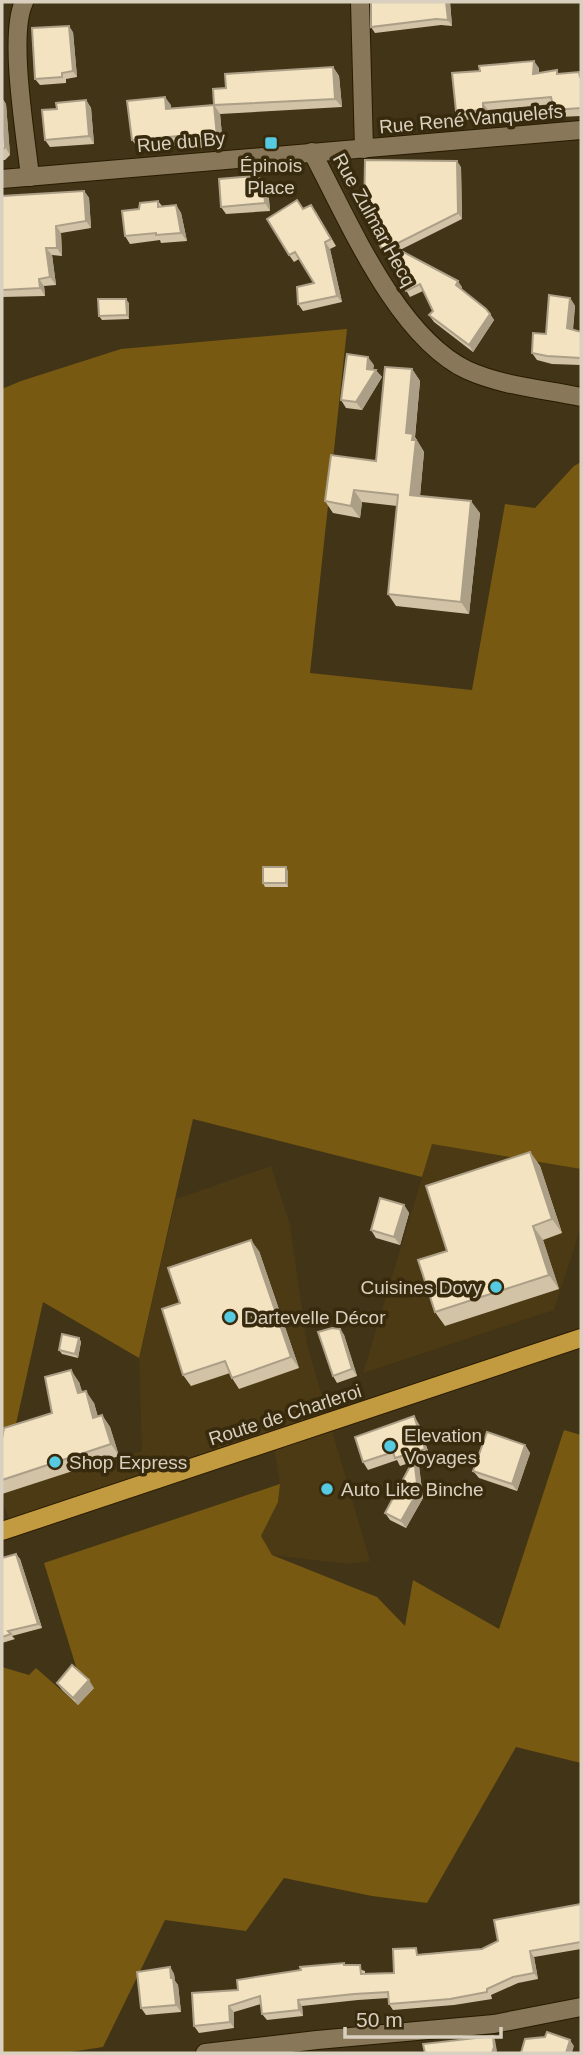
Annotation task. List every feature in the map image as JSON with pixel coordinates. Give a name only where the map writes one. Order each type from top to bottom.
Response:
[{"type":"main road","name":"Route de Charleroi","points":[[2,1531],[581,1338]]},
{"type":"street","points":[[24,2],[19,11],[17,39],[30,177]]},
{"type":"street","points":[[360,2],[365,149]]},
{"type":"street","name":"Rue René Vanquelefs","points":[[365,149],[581,130]]},
{"type":"street","name":"Rue du By","points":[[2,179],[365,149]]},
{"type":"street","name":"Rue Zulmar Hecq","points":[[312,152],[384,287],[405,317],[432,344],[455,363],[486,377],[581,397]]},
{"type":"street","points":[[205,2053],[494,2024],[581,2007]]},
{"type":"shaded area","points":[[347,329],[310,673],[472,690],[505,504],[535,508],[574,466],[581,462],[581,1169],[432,1144],[422,1177],[193,1119],[139,1358],[43,1302],[8,1460],[2,1462],[2,389],[121,349]]},
{"type":"shaded area","points":[[432,1144],[581,1169],[581,1227],[554,1310],[363,1373]]},
{"type":"shaded area","points":[[271,1166],[290,1225],[307,1344],[370,1561],[348,1564],[271,1555],[261,1536],[278,1502],[280,1484],[274,1446],[15,1533],[2,1501],[2,1462],[63,1442],[73,1471],[142,1451],[139,1358],[176,1199]]},
{"type":"shaded area","points":[[564,1430],[581,1435],[581,1763],[516,1747],[427,1903],[372,1896],[284,1878],[246,1931],[165,1920],[103,2047],[63,2053],[2,2053],[2,1667],[29,1675],[36,1668],[78,1705],[94,1688],[78,1673],[44,1563],[280,1484],[278,1502],[261,1536],[272,1555],[377,1597],[405,1626],[413,1580],[499,1629]]},
{"type":"building","points":[[371,2],[446,2],[448,20],[371,27]]},
{"type":"building","points":[[69,26],[73,71],[62,73],[62,77],[35,79],[32,28]]},
{"type":"building","points":[[534,61],[533,74],[557,70],[557,74],[579,72],[581,108],[554,110],[551,97],[483,103],[483,110],[456,111],[452,73],[480,71],[479,66]]},
{"type":"building","points":[[333,67],[335,99],[214,105],[213,89],[226,88],[225,74]]},
{"type":"building","points":[[165,97],[166,109],[214,105],[217,137],[180,140],[179,136],[132,140],[127,101]]},
{"type":"building","points":[[86,100],[89,136],[45,140],[42,110],[57,109],[56,103]]},
{"type":"building","points":[[2,114],[5,147],[2,150]]},
{"type":"building","points":[[365,160],[457,161],[458,213],[392,246],[458,281],[456,285],[490,314],[469,345],[429,315],[433,311],[420,284],[406,291],[364,218]]},
{"type":"building","points":[[254,176],[263,180],[265,203],[221,207],[219,179]]},
{"type":"building","points":[[84,191],[86,221],[56,226],[57,248],[46,248],[50,277],[39,279],[40,288],[2,290],[2,196]]},
{"type":"building","points":[[297,200],[303,209],[311,205],[331,239],[325,242],[337,296],[298,304],[297,287],[314,283],[295,252],[289,255],[267,219]]},
{"type":"building","points":[[158,201],[158,207],[176,205],[181,233],[125,236],[122,211],[139,209],[140,203]]},
{"type":"building","points":[[549,295],[570,298],[567,328],[581,332],[581,358],[532,353],[533,333],[546,334]]},
{"type":"building","points":[[98,299],[126,299],[127,315],[99,316]]},
{"type":"building","points":[[347,354],[368,357],[367,369],[376,370],[356,402],[341,400]]},
{"type":"building","points":[[385,367],[412,369],[406,433],[413,434],[412,440],[416,440],[410,495],[471,501],[461,602],[388,594],[398,495],[354,490],[351,506],[325,501],[331,455],[376,461]]},
{"type":"building","points":[[263,867],[286,867],[286,883],[263,883]]},
{"type":"building","points":[[530,1152],[552,1219],[533,1226],[549,1275],[435,1312],[418,1260],[447,1251],[426,1186]]},
{"type":"building","points":[[380,1198],[404,1205],[394,1237],[371,1230]]},
{"type":"building","name":"Dartevelle Décor","points":[[251,1240],[291,1357],[232,1378],[225,1361],[183,1375],[162,1309],[180,1303],[168,1268]]},
{"type":"building","points":[[340,1329],[352,1369],[333,1376],[318,1332]]},
{"type":"building","points":[[62,1334],[79,1338],[75,1354],[59,1350]]},
{"type":"building","points":[[71,1370],[78,1393],[86,1391],[93,1418],[102,1415],[111,1444],[2,1480],[4,1428],[52,1413],[45,1377]]},
{"type":"building","points":[[414,1416],[425,1449],[395,1458],[393,1452],[363,1462],[355,1437]]},
{"type":"building","points":[[487,1432],[525,1445],[512,1484],[473,1471]]},
{"type":"building","points":[[414,1459],[418,1491],[401,1521],[385,1513]]},
{"type":"building","points":[[16,1554],[38,1624],[8,1631],[11,1634],[2,1637],[2,1558]]},
{"type":"building","points":[[72,1665],[89,1680],[73,1698],[57,1683]]},
{"type":"building","points":[[581,1904],[581,1942],[530,1951],[534,1973],[513,1977],[487,1989],[487,1992],[450,1999],[389,2004],[388,1992],[354,1994],[298,2000],[299,2010],[262,2014],[260,1996],[229,2006],[230,2022],[194,2026],[192,1993],[238,1990],[237,1980],[301,1970],[300,1967],[344,1963],[360,1965],[361,1974],[394,1973],[393,1949],[416,1948],[417,1955],[482,1949],[498,1941],[494,1920]]},
{"type":"building","points":[[170,1967],[176,2005],[141,2008],[137,1972]]},
{"type":"building","points":[[547,2032],[570,2040],[566,2053],[521,2053],[525,2039],[545,2037]]},
{"type":"building","points":[[493,2036],[492,2053],[425,2053],[423,2044]]},
{"type":"place","name":"Épinois Place","points":[[271,143]]},
{"type":"place","name":"Cuisines Dovy","points":[[496,1287]]},
{"type":"place","name":"Dartevelle Décor","points":[[230,1317]]},
{"type":"place","name":"Elevation Voyages","points":[[390,1446]]},
{"type":"place","name":"Shop Express","points":[[55,1462]]},
{"type":"place","name":"Auto Like Binche","points":[[327,1489]]}]
